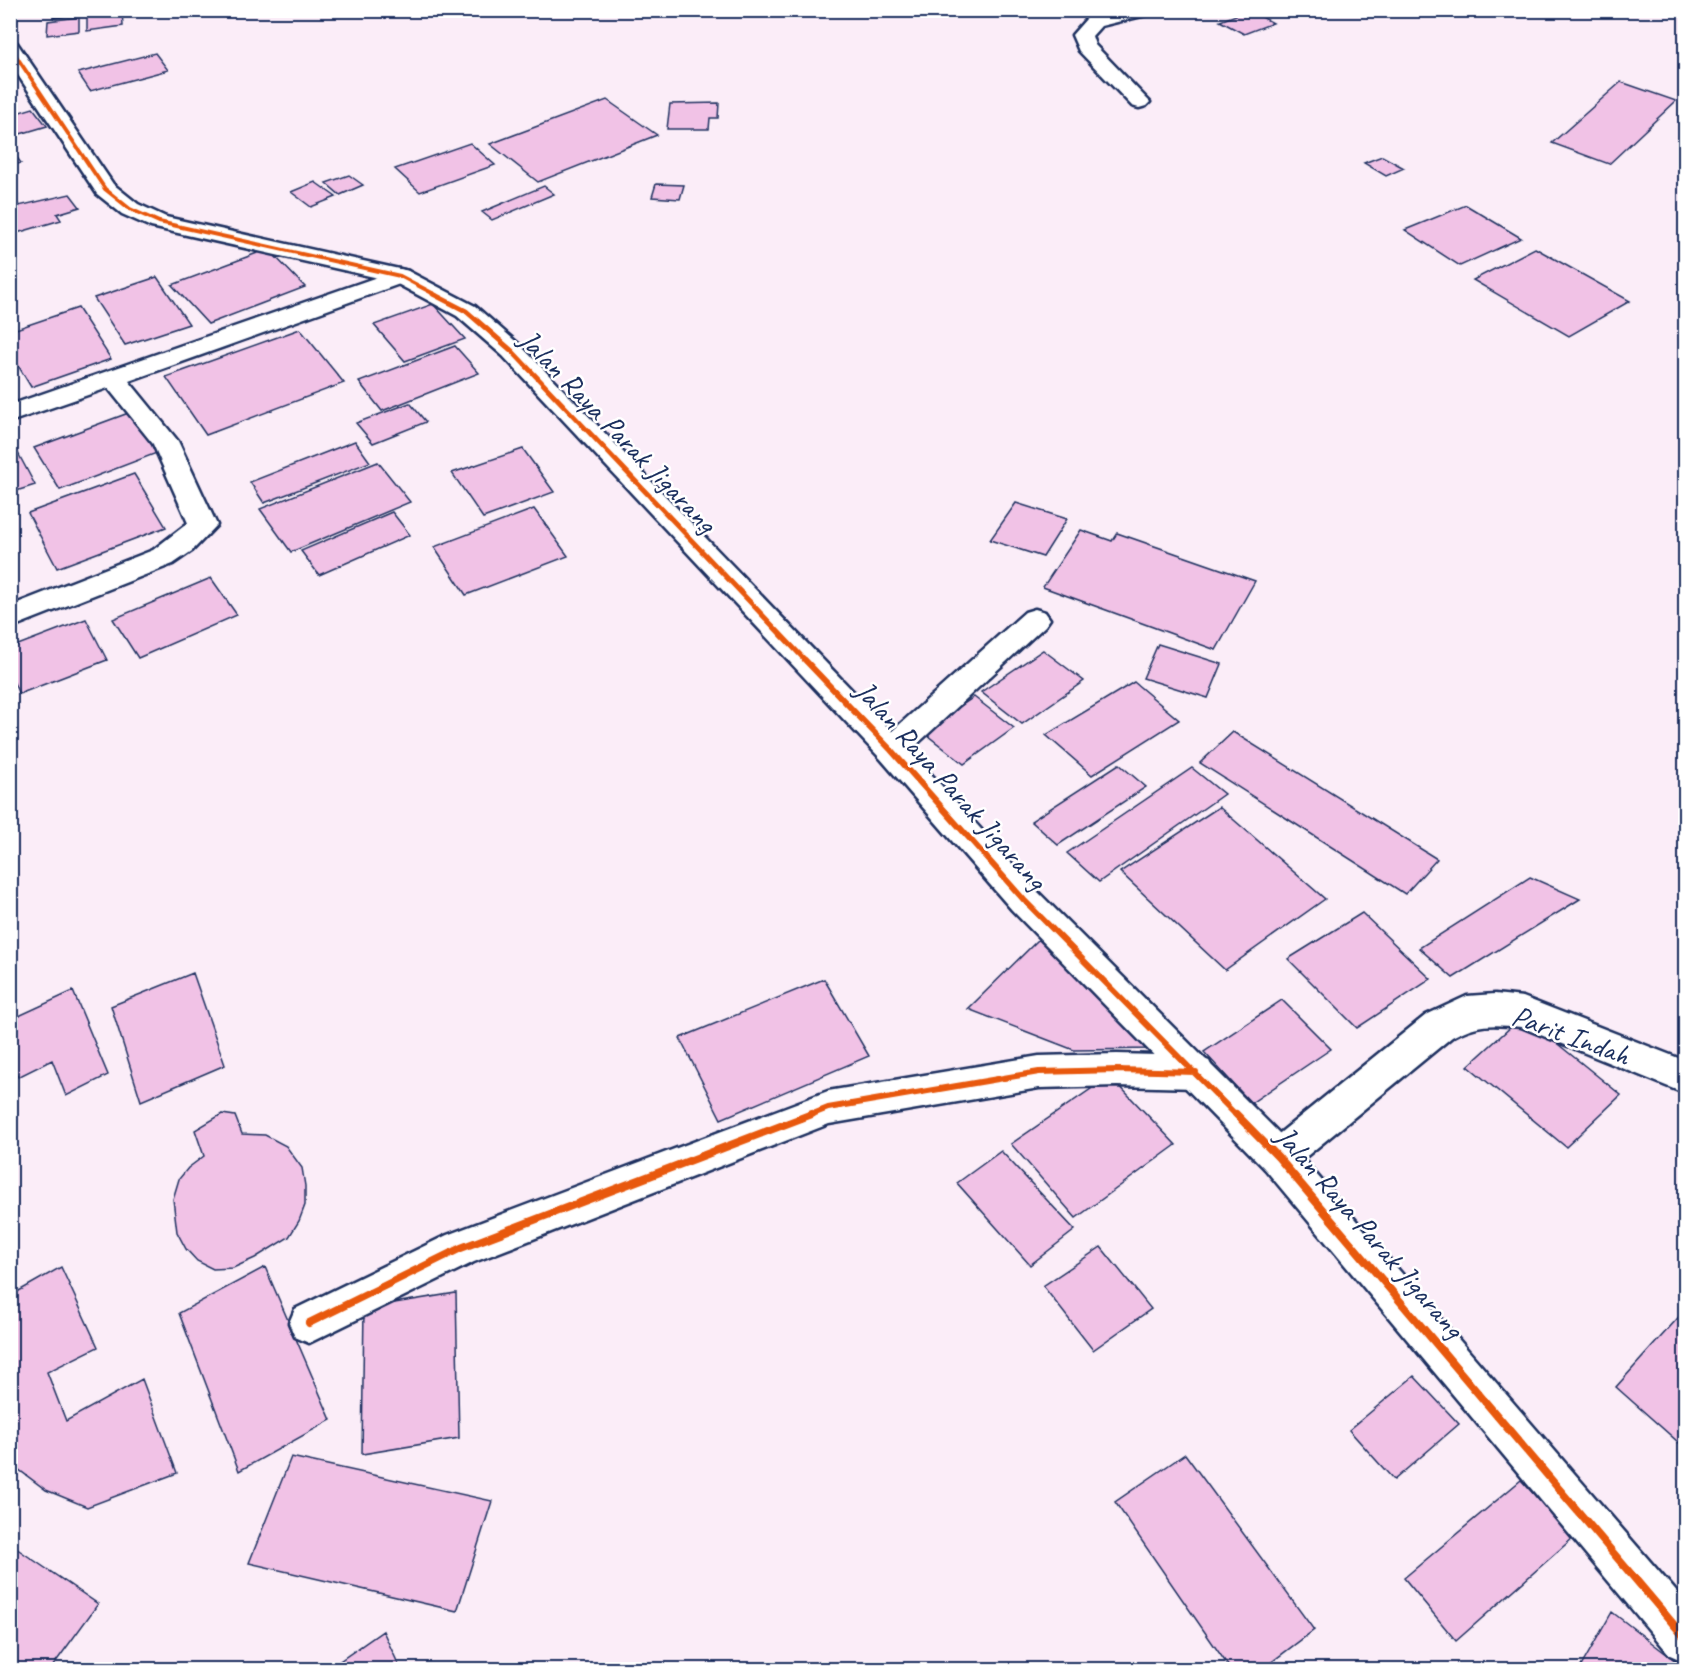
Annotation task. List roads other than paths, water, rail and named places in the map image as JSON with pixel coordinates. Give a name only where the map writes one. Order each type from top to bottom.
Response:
[{"type":"street","points":[[1138,102],[1086,47],[1082,35],[1094,22],[1143,10]]},
{"type":"street","name":"Jalan Raya Parak Jigarang","points":[[10,47],[105,189],[130,209],[159,222],[400,276],[466,311],[512,351],[891,750],[1024,900],[1278,1156],[1686,1639]]},
{"type":"street","points":[[10,414],[400,276]]},
{"type":"street","points":[[10,618],[163,557],[203,525],[165,441],[112,377]]},
{"type":"street","points":[[891,750],[1035,619]]},
{"type":"street","name":"Parit Indah","points":[[1278,1156],[1439,1026],[1467,1011],[1495,1009],[1523,1012],[1686,1078]]},
{"type":"street","points":[[309,1323],[461,1248],[828,1108],[1039,1072],[1117,1070],[1196,1072]]}]
